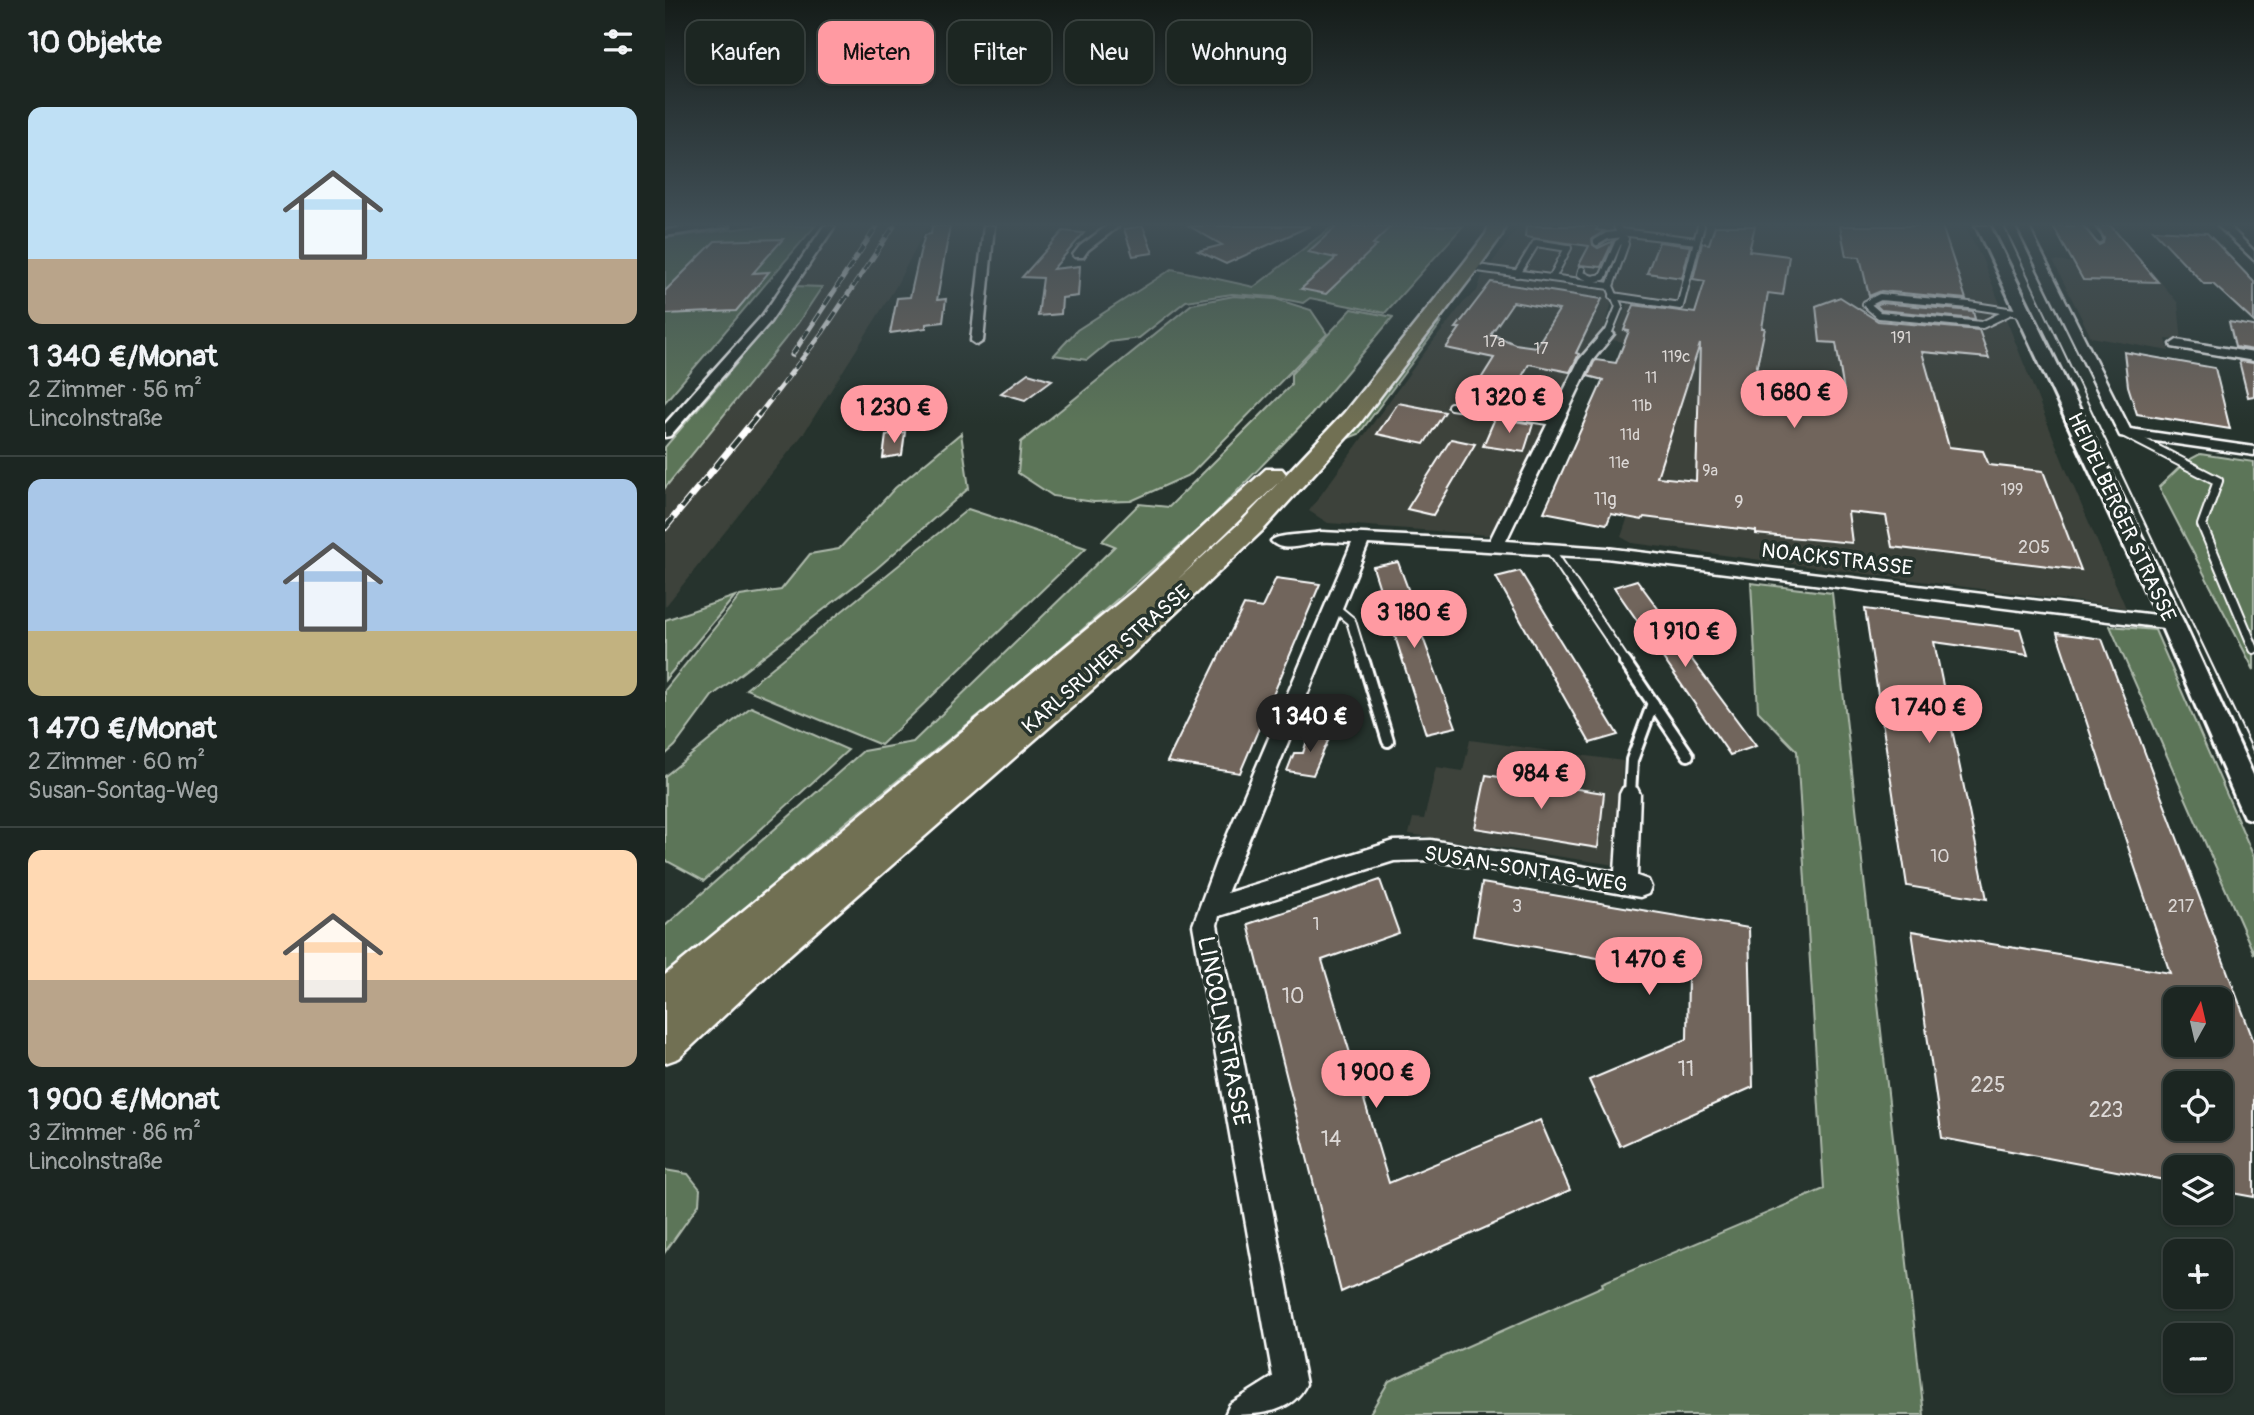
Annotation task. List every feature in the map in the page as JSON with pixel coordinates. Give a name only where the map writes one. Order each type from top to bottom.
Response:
[{"type":"main road","name":"KARLSRUHER STRASSE","points":[[665,1000],[740,934],[1146,595],[1225,522],[1335,410],[1431,292]]},
{"type":"main road","name":"KARLSRUHER STRASSE","points":[[665,1044],[777,943],[1117,652],[1253,525],[1327,447],[1450,292]]},
{"type":"street","points":[[665,433],[766,319],[785,292]]},
{"type":"street","points":[[977,341],[982,292]]},
{"type":"street","name":"HEIDELBERGER STRASSE","points":[[2016,292],[2172,623],[2254,808]]},
{"type":"street","name":"HEIDELBERGER STRASSE","points":[[2055,292],[2125,433]]},
{"type":"street","points":[[1495,547],[1586,360],[1608,334]]},
{"type":"street","points":[[2176,344],[2254,357]]},
{"type":"street","points":[[2125,433],[2254,451]]},
{"type":"street","name":"NOACKSTRASSE","points":[[1279,541],[1302,542],[1321,537],[1362,538],[1606,553],[2172,623]]},
{"type":"street","name":"LINCOLNSTRASSE","points":[[1290,1384],[1205,925],[1227,862],[1362,538]]},
{"type":"street","name":"SUSAN-SONTAG-WEG","points":[[1210,909],[1394,851],[1431,850],[1633,886],[1630,794]]},
{"type":"street","points":[[1241,1415],[1290,1384]]},
{"type":"lane","points":[[1608,334],[1618,312],[1618,303],[1611,292]]},
{"type":"lane","points":[[1613,296],[1680,306],[1684,292]]},
{"type":"lane","points":[[2007,313],[1982,325],[1879,315],[1866,304],[1880,297],[1969,305],[2027,314]]},
{"type":"lane","points":[[1451,405],[1555,421]]},
{"type":"lane","points":[[2125,433],[2218,481],[2202,525],[2254,649]]},
{"type":"lane","points":[[1551,551],[1688,755]]},
{"type":"lane","points":[[1332,605],[1351,621],[1388,741]]},
{"type":"lane","points":[[1630,794],[1632,761],[1653,703]]},
{"type":"shaded area","points":[[791,292],[892,292],[804,433],[665,607],[665,447],[736,364]]},
{"type":"shaded area","points":[[1476,292],[1995,292],[2065,467],[2126,608],[1632,543],[1621,537],[1677,372],[1694,352],[1611,340],[1628,303],[1612,301],[1605,328],[1585,350],[1493,531],[1488,535],[1328,523],[1309,511],[1464,302]]},
{"type":"shaded area","points":[[2069,292],[2169,292],[2178,303],[2182,341],[2166,339],[2169,351],[2091,337]]},
{"type":"shaded area","points":[[1470,740],[1623,761],[1615,865],[1409,834],[1413,818],[1424,819],[1436,767],[1463,771]]},
{"type":"green space","points":[[665,292],[759,292],[665,402]]},
{"type":"green space","points":[[790,292],[819,292],[798,323],[665,488],[665,447],[736,364]]},
{"type":"green space","points":[[1136,292],[1404,292],[1385,313],[1310,298],[1303,303],[1273,297],[1232,294],[1186,301],[1139,338],[1109,342],[1087,360],[1054,355],[1077,330]]},
{"type":"green space","points":[[1234,296],[1276,299],[1311,310],[1327,334],[1191,474],[1131,501],[1094,502],[1053,496],[1018,473],[1021,442],[1192,304]]},
{"type":"green space","points":[[1352,309],[1393,317],[1311,415],[1209,520],[1046,661],[846,822],[665,976],[665,926],[863,751],[913,742],[1115,546],[1102,541],[1139,504],[1169,507],[1291,385],[1291,374]]},
{"type":"green space","points":[[1442,322],[1359,434],[1343,440],[1432,327]]},
{"type":"green space","points":[[961,433],[969,488],[876,569],[712,696],[675,746],[665,755],[665,690],[740,596],[781,590],[810,554],[839,549],[895,488]]},
{"type":"green space","points":[[2200,454],[2254,462],[2254,670],[2159,487],[2185,462]]},
{"type":"green space","points":[[968,509],[1086,548],[881,745],[746,689]]},
{"type":"green space","points":[[1751,583],[1832,593],[1924,1415],[1369,1415],[1389,1381],[1603,1286],[1602,1283],[1824,1189],[1797,751],[1758,711]]},
{"type":"green space","points":[[735,596],[665,680],[665,620]]},
{"type":"green space","points":[[2110,626],[2155,630],[2254,857],[2254,954]]},
{"type":"green space","points":[[751,707],[848,750],[704,881],[665,860],[665,776]]},
{"type":"green space","points":[[665,1170],[688,1174],[700,1189],[699,1204],[665,1252]]},
{"type":"building","points":[[665,292],[752,292],[736,311],[665,314]]},
{"type":"building","points":[[911,292],[938,292],[937,300],[946,299],[943,322],[926,324],[926,328],[890,333],[897,298],[910,297]]},
{"type":"building","points":[[1041,292],[1078,292],[1078,296],[1062,298],[1061,314],[1038,316]]},
{"type":"building","points":[[1483,292],[1557,292],[1602,299],[1576,353],[1579,354],[1570,372],[1529,364],[1506,405],[1469,398],[1494,358],[1446,348],[1460,328],[1456,328]],"holes":[[[1513,302],[1559,310],[1536,347],[1515,344],[1491,334]]]},
{"type":"building","points":[[1702,292],[1783,292],[1783,295],[1768,293],[1762,328],[1765,328],[1754,380],[1844,392],[1836,343],[1820,342],[1816,306],[1840,297],[1878,321],[1979,330],[1989,358],[1922,352],[1949,447],[1983,451],[1989,465],[2043,471],[2081,570],[1892,547],[1886,516],[1848,512],[1852,543],[1756,534],[1756,531],[1644,517],[1642,520],[1611,514],[1607,524],[1544,512],[1603,380],[1588,376],[1594,362],[1616,363],[1629,331],[1624,330],[1634,305],[1695,313]],"holes":[[[1700,344],[1696,481],[1657,477]]]},
{"type":"building","points":[[1892,292],[1964,292],[1966,299]]},
{"type":"building","points":[[2222,292],[2254,292],[2254,322]]},
{"type":"building","points":[[1881,303],[1973,311],[1975,319],[1881,310],[1876,305]]},
{"type":"building","points":[[2229,322],[2254,326],[2254,350],[2235,347]]},
{"type":"building","points":[[2124,352],[2215,368],[2230,429],[2137,414],[2128,386]]},
{"type":"building","points":[[2239,361],[2254,363],[2254,396],[2248,397]]},
{"type":"building","points":[[1028,373],[1052,380],[1025,400],[1001,393]]},
{"type":"building","points":[[1398,403],[1445,412],[1424,444],[1377,434]]},
{"type":"building","points":[[1495,418],[1533,424],[1524,452],[1483,446]]},
{"type":"building","points":[[905,432],[902,455],[883,458],[886,435]]},
{"type":"building","points":[[1451,439],[1475,444],[1433,515],[1407,509]]},
{"type":"building","points":[[1398,562],[1456,727],[1426,734],[1373,567]]},
{"type":"building","points":[[1520,571],[1618,735],[1590,743],[1496,577]]},
{"type":"building","points":[[1276,578],[1320,584],[1240,773],[1167,762],[1244,605],[1262,608]]},
{"type":"building","points":[[1637,580],[1676,633],[1673,634],[1756,746],[1730,755],[1614,587]]},
{"type":"building","points":[[1865,609],[2020,629],[2028,655],[1934,642],[1987,899],[1907,886]]},
{"type":"building","points":[[2057,633],[2102,639],[2254,1042],[2254,1197],[2233,1193],[2233,1155],[2163,1155],[2163,1180],[1942,1138],[1912,931],[2170,973]]},
{"type":"building","points":[[1310,731],[1331,734],[1313,775],[1287,771],[1294,753],[1303,753]]},
{"type":"building","points":[[1486,775],[1604,793],[1598,848],[1475,828]]},
{"type":"building","points":[[1380,880],[1399,933],[1322,960],[1389,1183],[1540,1120],[1570,1190],[1341,1292],[1248,924]]},
{"type":"building","points":[[1482,883],[1749,928],[1753,1087],[1620,1146],[1589,1080],[1687,1039],[1688,974],[1473,936]]},
{"type":"tram line","points":[[2035,292],[2254,753]]},
{"type":"railway","points":[[792,355],[833,292]]},
{"type":"railway","points":[[758,416],[822,333],[850,292]]},
{"type":"railway","points":[[665,528],[759,414]]}]
